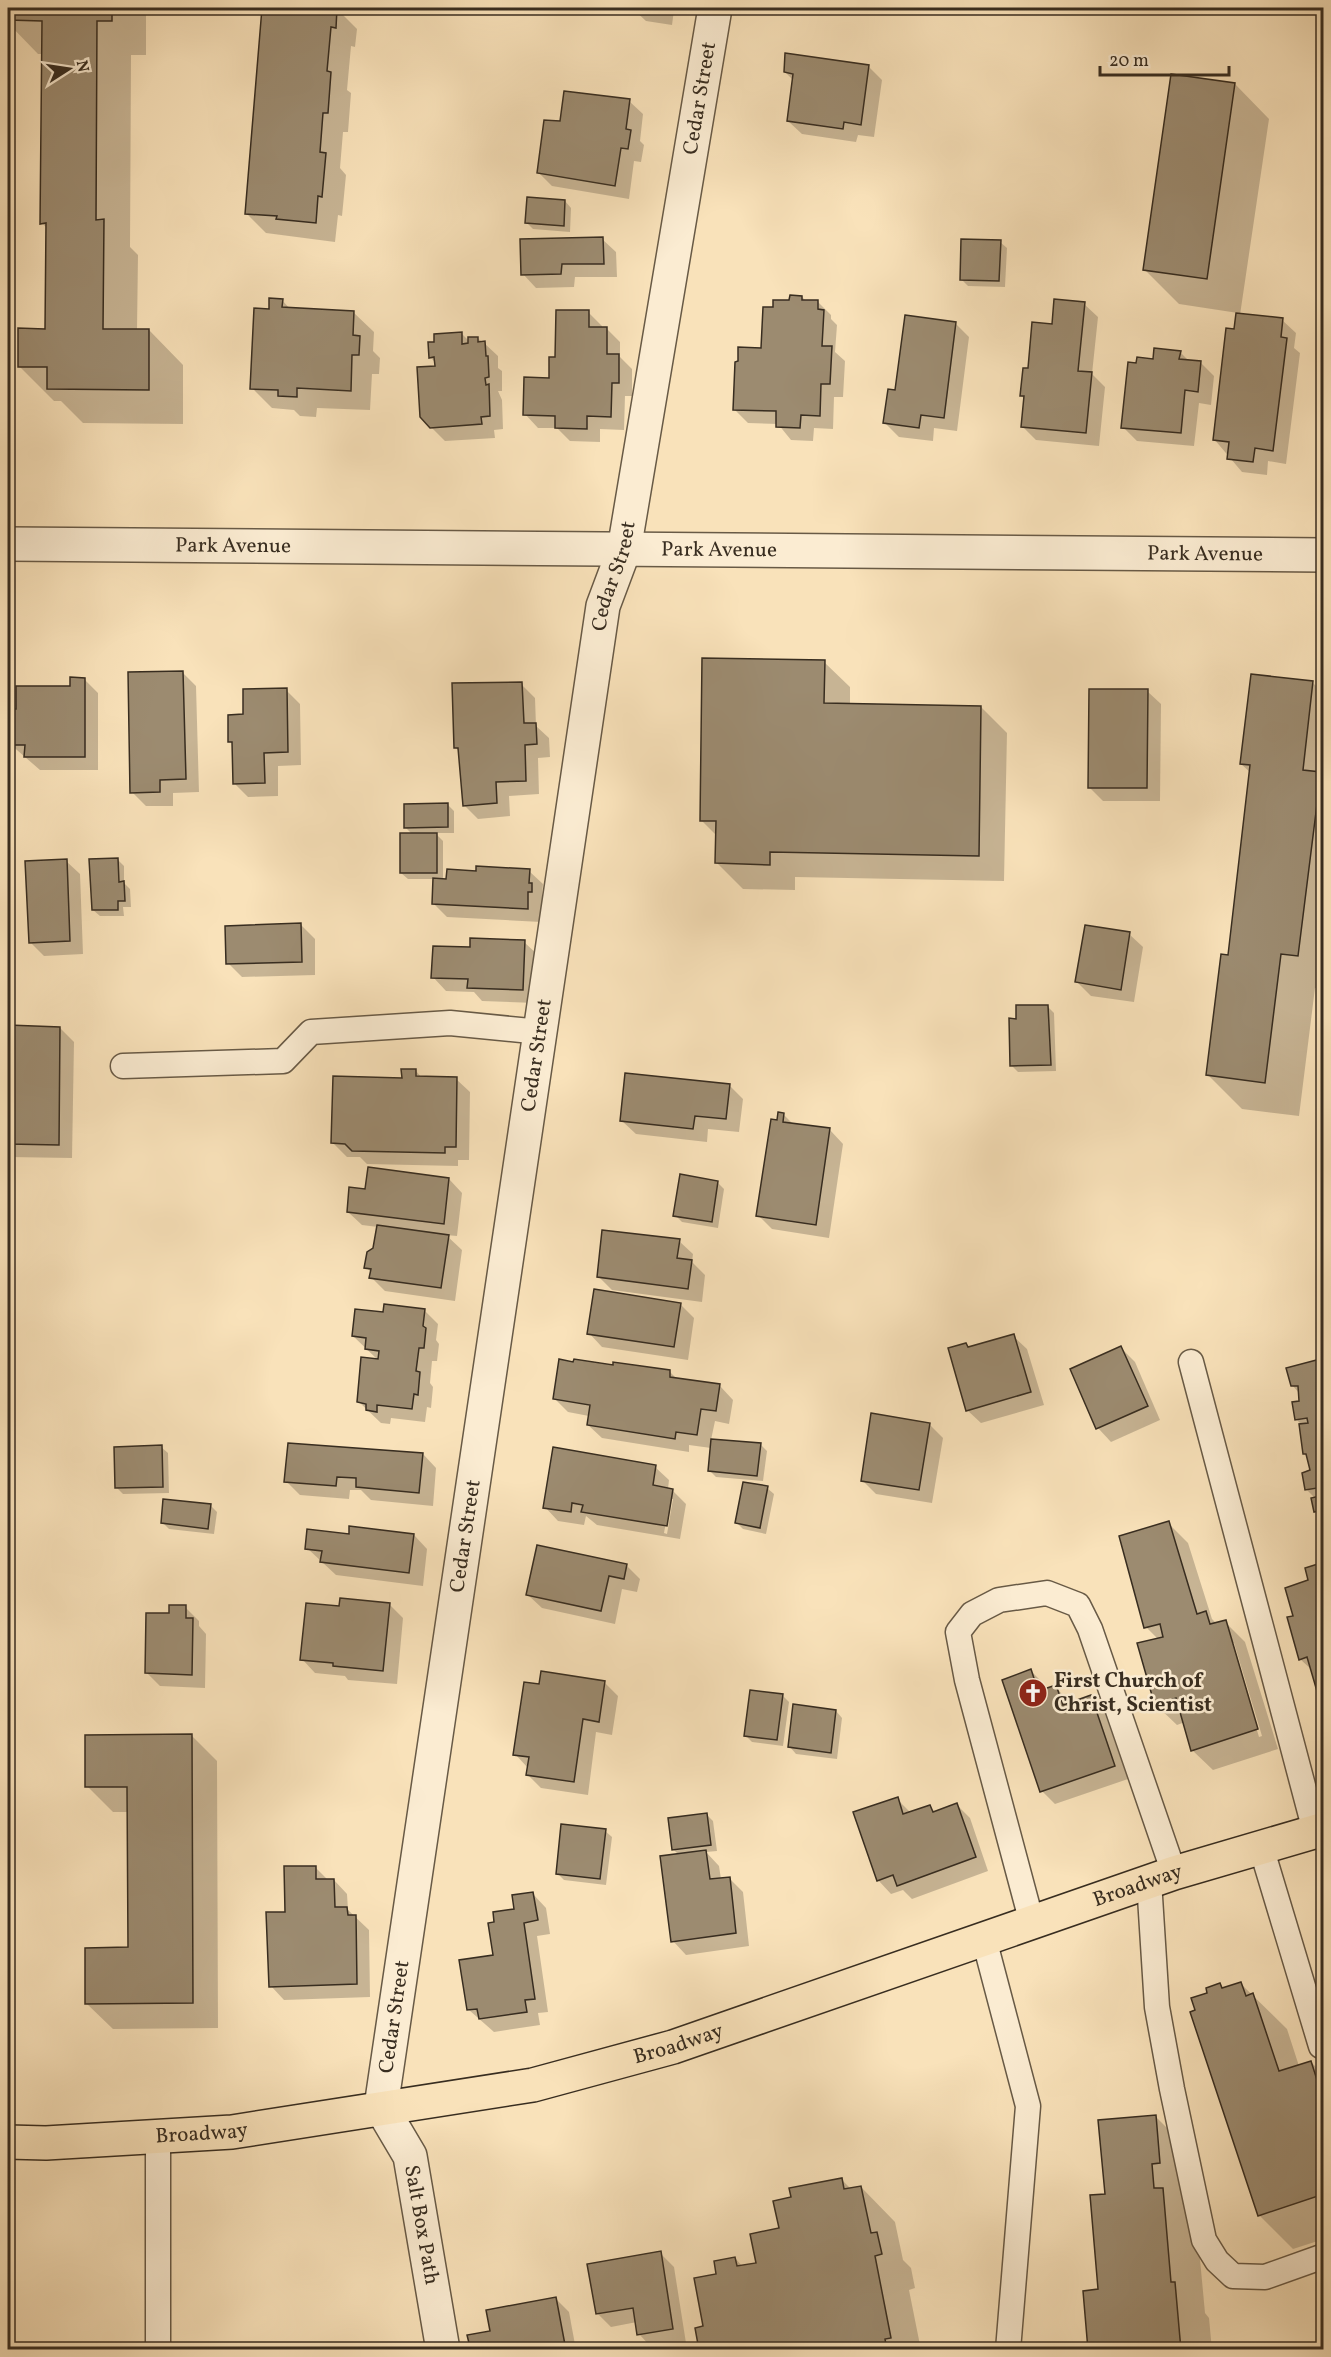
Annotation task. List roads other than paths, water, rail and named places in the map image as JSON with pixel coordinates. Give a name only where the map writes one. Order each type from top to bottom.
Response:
[{"type":"main road","name":"Broadway","points":[[8,2142],[46,2143],[232,2132],[533,2085],[673,2048],[1162,1877],[1319,1830]]},
{"type":"street","name":"Cedar Street","points":[[381,2107],[603,606],[624,550],[715,8]]},
{"type":"street","name":"Park Avenue","points":[[8,544],[1323,555]]},
{"type":"street","name":"Salt Box Path","points":[[381,2107],[410,2156],[443,2349]]},
{"type":"lane","points":[[123,1066],[283,1061],[311,1032],[450,1023],[540,1032]]},
{"type":"lane","points":[[1191,1362],[1319,1830]]},
{"type":"lane","points":[[1032,1923],[967,1680],[958,1632],[972,1614],[999,1600],[1047,1593],[1078,1605],[1090,1629],[1162,1877],[1157,2007],[1204,2240],[1217,2261],[1233,2276],[1265,2277],[1323,2256]]},
{"type":"lane","points":[[1262,1847],[1321,2046]]},
{"type":"lane","points":[[984,1939],[1028,2106],[1008,2349]]},
{"type":"lane","points":[[158,2136],[158,2349]]},
{"type":"place","name":"First Church of Christ, Scientist","points":[[1033,1693]]}]
